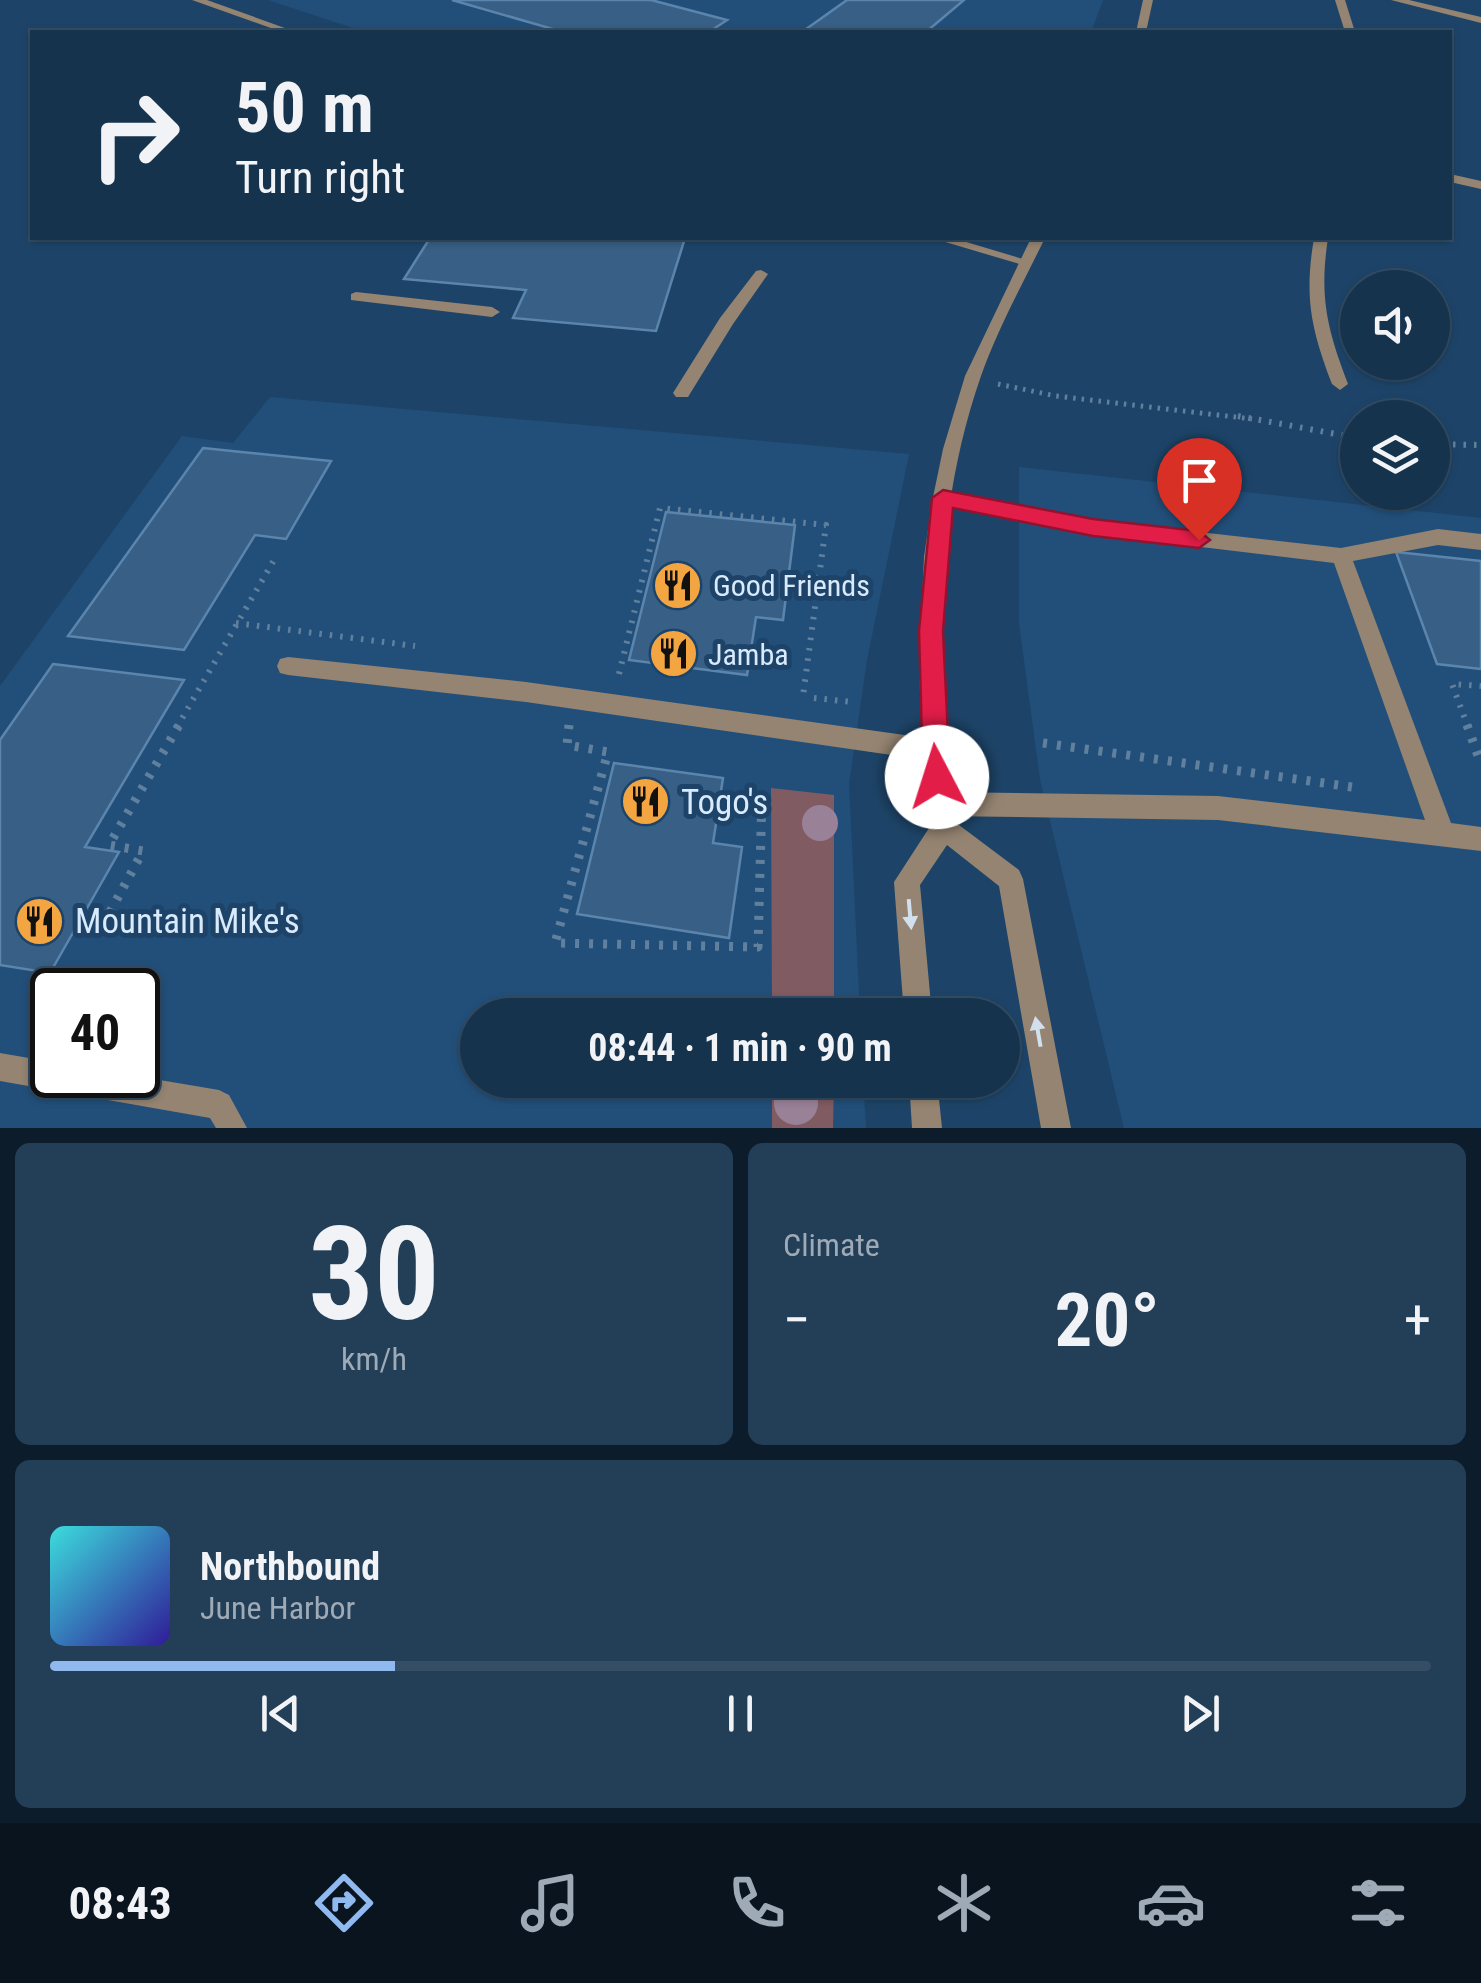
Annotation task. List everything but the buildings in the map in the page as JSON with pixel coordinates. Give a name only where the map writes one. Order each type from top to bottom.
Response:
[{"type":"street","points":[[1141,30],[1148,0]]},
{"type":"street","points":[[1340,0],[1349,30]]},
{"type":"street","points":[[1396,0],[1481,20]]},
{"type":"street","points":[[207,2],[285,30]]},
{"type":"street","points":[[1452,178],[1481,185]]},
{"type":"street","points":[[946,240],[1026,262]]},
{"type":"street","points":[[917,998],[907,882],[942,816],[933,750],[931,631],[948,464],[986,342],[1037,240]]},
{"type":"street","points":[[1321,240],[1312,288],[1316,319],[1340,384]]},
{"type":"street","points":[[682,393],[761,274]]},
{"type":"street","points":[[356,297],[492,312]]},
{"type":"street","points":[[943,498],[1093,527],[1341,556],[1438,538],[1481,542]]},
{"type":"street","points":[[1341,556],[1443,836]]},
{"type":"street","points":[[288,666],[572,698],[933,750]]},
{"type":"street","points":[[942,816],[1218,808],[1481,840]]},
{"type":"street","points":[[942,816],[1010,878],[1056,1128]]},
{"type":"street","points":[[0,1067],[219,1105],[232,1128]]},
{"type":"street","points":[[926,1098],[928,1128]]},
{"type":"path","points":[[972,379],[1056,396],[1219,412],[1340,435]]},
{"type":"path","points":[[1450,444],[1481,445]]},
{"type":"path","points":[[619,674],[660,508],[826,525],[803,696]]},
{"type":"path","points":[[110,912],[143,850],[108,844],[274,560]]},
{"type":"path","points":[[1481,686],[1452,684],[1481,764]]},
{"type":"path","points":[[572,698],[567,744],[608,752],[555,943],[758,947],[762,794]]},
{"type":"path","points":[[1043,743],[1371,790]]},
{"type":"shaded area","points":[[268,0],[1103,0],[1092,30],[359,30]]},
{"type":"shaded area","points":[[270,397],[909,454],[867,660],[849,784],[859,998],[460,998],[460,1098],[864,1098],[866,1128],[0,1128],[0,686],[182,436],[233,443]]},
{"type":"shaded area","points":[[1019,467],[1340,502],[1340,510],[1409,510],[1481,518],[1481,1128],[1124,1128],[1040,779],[1019,623]]},
{"type":"shaded area","points":[[771,788],[834,795],[834,998],[772,998]]},
{"type":"shaded area","points":[[772,1098],[834,1098],[833,1128],[772,1128]]},
{"type":"place","name":"Good Friends","points":[[678,585]]},
{"type":"place","name":"Jamba","points":[[673,654]]},
{"type":"place","name":"Togo's","points":[[646,802]]},
{"type":"place","name":"Mountain Mike's","points":[[40,921]]},
{"type":"route","points":[[937,777],[931,631],[936,541],[943,498],[1093,527],[1199,540]]}]
